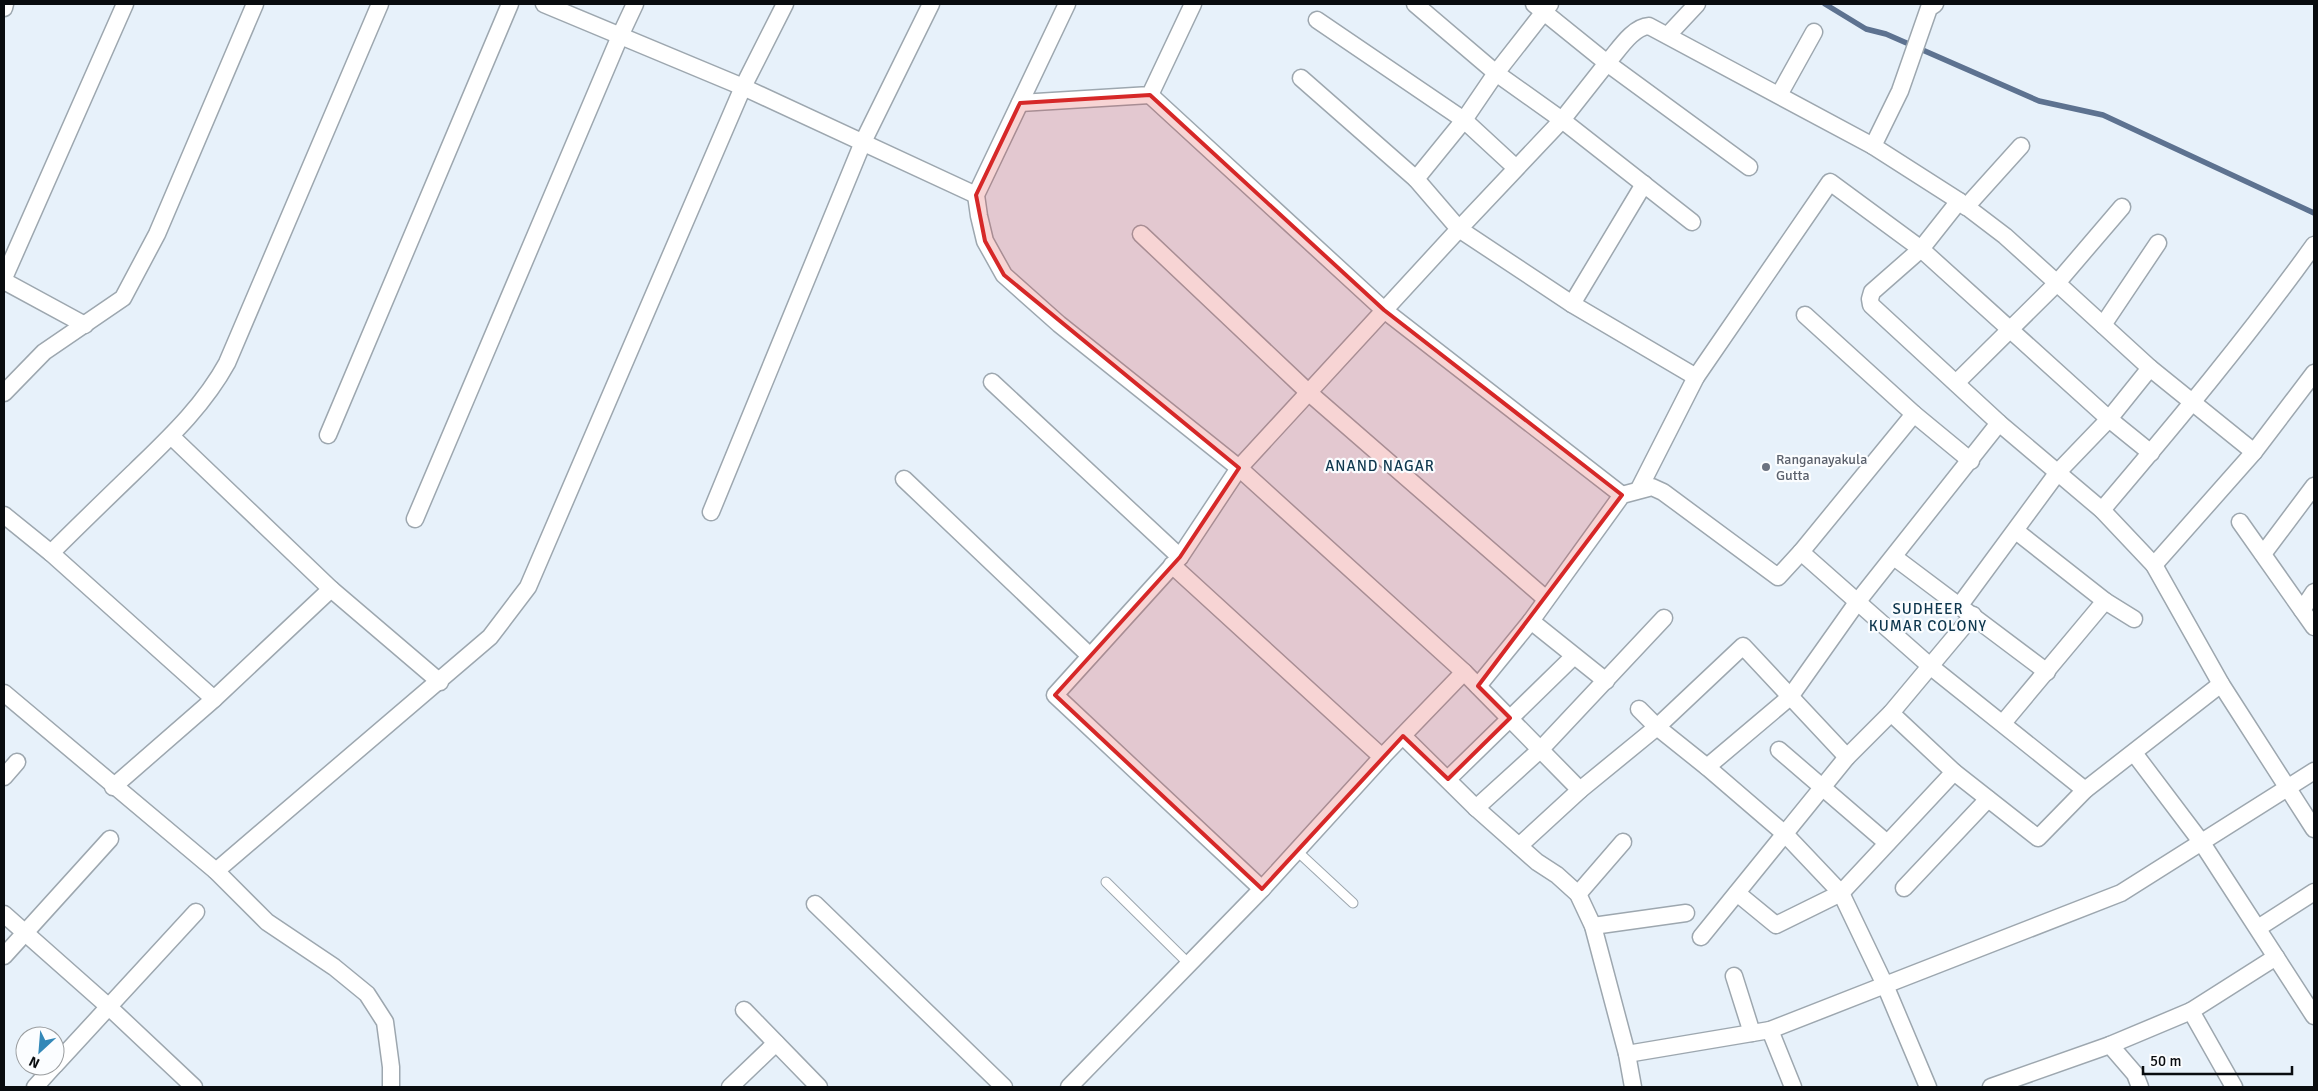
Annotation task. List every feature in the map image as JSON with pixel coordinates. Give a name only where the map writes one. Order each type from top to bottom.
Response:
[{"type":"street","points":[[4,8],[6,4]]},
{"type":"street","points":[[85,325],[4,279],[125,4]]},
{"type":"street","points":[[4,393],[44,352],[123,298],[160,226],[255,4]]},
{"type":"street","points":[[50,553],[171,436],[199,406],[216,384],[380,4]]},
{"type":"street","points":[[328,435],[510,4]]},
{"type":"street","points":[[544,4],[742,87],[976,195]]},
{"type":"street","points":[[415,519],[620,36],[636,4]]},
{"type":"street","points":[[216,872],[440,682],[490,637],[528,587],[742,87],[785,4]]},
{"type":"street","points":[[711,512],[863,142],[932,4]]},
{"type":"street","points":[[1067,4],[976,195],[986,241],[1004,275],[1059,324],[1239,468],[1464,672],[1580,790]]},
{"type":"street","points":[[1150,95],[1193,4]]},
{"type":"street","points":[[1415,4],[1496,73],[1562,120],[1692,222]]},
{"type":"street","points":[[1668,35],[1697,4]]},
{"type":"street","points":[[1873,146],[1900,91],[1929,8],[1935,4]]},
{"type":"street","points":[[1416,179],[1464,120],[1543,7],[1607,63],[1749,167]]},
{"type":"street","points":[[1317,20],[1464,120],[1516,168]]},
{"type":"street","points":[[1262,889],[1055,696],[1176,561],[1239,468],[1562,120],[1607,63],[1635,31],[1643,26],[1656,28],[1873,146],[1963,204],[2005,236],[2150,368],[2254,452]]},
{"type":"street","points":[[1779,95],[1814,32]]},
{"type":"street","points":[[1301,78],[1416,179],[1459,229],[1572,304],[1696,377]]},
{"type":"street","points":[[1020,103],[1150,95],[1384,310],[1622,495]]},
{"type":"street","points":[[2021,146],[1921,249],[1872,292],[1871,304],[1999,423],[2102,510],[2154,565],[2221,684],[2314,829]]},
{"type":"street","points":[[1639,489],[1696,377],[1830,182],[1921,249],[2109,419],[2151,453]]},
{"type":"street","points":[[1572,304],[1644,184]]},
{"type":"street","points":[[1956,383],[2057,282],[2122,207]]},
{"type":"street","points":[[1141,234],[1308,392],[1546,599]]},
{"type":"street","points":[[2102,325],[2158,243]]},
{"type":"street","points":[[2102,510],[2194,403],[2277,296],[2314,244]]},
{"type":"street","points":[[1805,315],[1914,414],[1971,461]]},
{"type":"street","points":[[1701,937],[1847,757],[1891,714],[1930,666],[2016,531],[2058,472],[2109,419],[2150,368]]},
{"type":"street","points":[[2154,565],[2254,452],[2314,373]]},
{"type":"street","points":[[992,382],[1382,757]]},
{"type":"street","points":[[1478,686],[1531,621],[1622,495],[1652,487],[1663,492],[1778,577],[1801,552],[1914,414]]},
{"type":"street","points":[[1707,767],[1790,697],[1858,601],[1971,461],[1999,423]]},
{"type":"street","points":[[171,436],[331,589],[440,682]]},
{"type":"street","points":[[904,479],[1090,656]]},
{"type":"street","points":[[2263,554],[2314,486]]},
{"type":"street","points":[[4,514],[214,699]]},
{"type":"street","points":[[2240,522],[2314,628]]},
{"type":"street","points":[[2016,531],[2105,601],[2134,620]]},
{"type":"street","points":[[1801,552],[1930,666],[2086,790]]},
{"type":"street","points":[[1894,556],[2047,672]]},
{"type":"street","points":[[113,787],[214,699],[331,589]]},
{"type":"street","points":[[2302,610],[2314,592]]},
{"type":"street","points":[[2003,724],[2105,601]]},
{"type":"street","points":[[1476,808],[1540,748],[1606,681],[1664,618]]},
{"type":"street","points":[[1531,621],[1573,657],[1606,681]]},
{"type":"street","points":[[1519,846],[1580,790],[1657,727],[1743,646],[1847,757]]},
{"type":"street","points":[[1448,780],[1573,657]]},
{"type":"street","points":[[1069,1087],[1262,889],[1382,757],[1464,672]]},
{"type":"street","points":[[1891,714],[1954,772],[2038,838],[2086,790],[2221,684]]},
{"type":"street","points":[[4,693],[113,787],[216,872],[267,922],[334,967],[367,994],[385,1022],[391,1067],[391,1087]]},
{"type":"street","points":[[1639,709],[1657,727],[1785,834],[1841,893],[1885,985],[1928,1087]]},
{"type":"street","points":[[1403,736],[1476,808],[1537,862],[1556,874],[1578,894],[1593,926],[1627,1054],[1633,1087]]},
{"type":"street","points":[[1779,750],[1887,843]]},
{"type":"street","points":[[2134,753],[2202,842],[2314,1016]]},
{"type":"street","points":[[4,777],[17,762]]},
{"type":"street","points":[[1627,1054],[1770,1030],[2121,893],[2314,771]]},
{"type":"street","points":[[1737,893],[1776,925],[1841,893],[1954,772]]},
{"type":"street","points":[[1904,888],[1988,799]]},
{"type":"street","points":[[4,956],[110,839]]},
{"type":"street","points":[[1578,894],[1623,842]]},
{"type":"street","points":[[2258,928],[2314,892]]},
{"type":"street","points":[[815,904],[1004,1087]]},
{"type":"street","points":[[65,1055],[196,912]]},
{"type":"street","points":[[1593,926],[1686,913]]},
{"type":"street","points":[[4,914],[109,1007],[194,1087]]},
{"type":"street","points":[[1991,1087],[2110,1044],[2191,1010],[2276,957]]},
{"type":"street","points":[[1734,976],[1752,1033]]},
{"type":"street","points":[[744,1010],[819,1087]]},
{"type":"street","points":[[2191,1010],[2234,1087]]},
{"type":"street","points":[[1770,1030],[1793,1087]]},
{"type":"street","points":[[730,1087],[776,1043]]},
{"type":"street","points":[[2110,1044],[2135,1074],[2140,1087]]},
{"type":"street","points":[[35,1087],[45,1076]]},
{"type":"lane","points":[[1297,851],[1353,903]]},
{"type":"lane","points":[[1106,882],[1189,964]]},
{"type":"highlighted area","points":[[1150,95],[1384,310],[1622,495],[1478,686],[1510,718],[1448,779],[1403,736],[1262,889],[1055,695],[1180,557],[1239,468],[1004,275],[985,241],[976,195],[1020,103]]},
{"type":"waterway","points":[[1825,4],[1866,29],[1886,34],[2039,101],[2103,115],[2314,213]]},
{"type":"place","name":"Ranganayakula Gutta","points":[[1766,467]]},
{"type":"district","name":"ANAND NAGAR","points":[[1380,466]]},
{"type":"district","name":"SUDHEER KUMAR COLONY","points":[[1928,618]]}]
